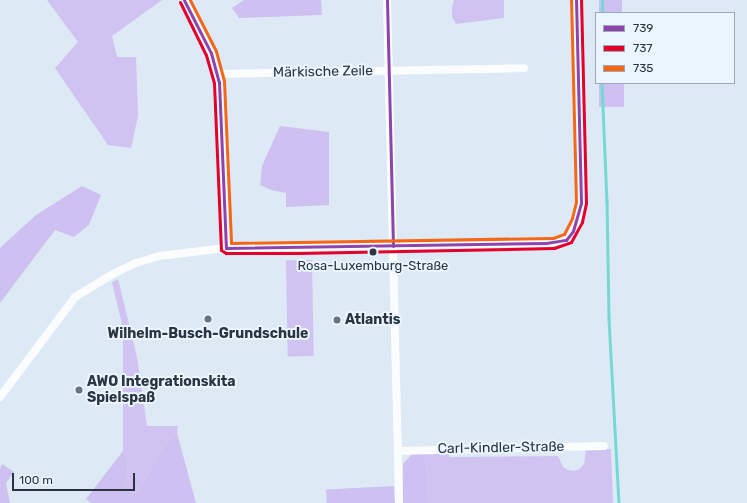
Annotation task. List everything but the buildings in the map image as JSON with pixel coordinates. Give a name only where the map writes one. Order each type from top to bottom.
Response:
[{"type":"street","points":[[184,0],[211,53],[218,74],[221,102],[226,248]]},
{"type":"street","points":[[387,0],[399,503]]},
{"type":"street","points":[[0,397],[70,304],[82,292],[136,263],[159,256],[226,248],[554,243],[563,241],[570,236],[577,220],[581,203],[576,0]]},
{"type":"street","name":"Märkische Zeile","points":[[218,74],[524,68]]},
{"type":"street","name":"Carl-Kindler-Straße","points":[[398,451],[604,446]]},
{"type":"shaded area","points":[[47,0],[162,0],[112,36],[117,57],[136,57],[138,116],[131,148],[108,145],[55,68],[78,42]]},
{"type":"shaded area","points":[[244,0],[321,0],[322,15],[239,18],[232,8]]},
{"type":"shaded area","points":[[454,0],[504,0],[504,18],[456,24],[452,17]]},
{"type":"shaded area","points":[[599,0],[622,0],[622,12],[599,12]]},
{"type":"shaded area","points":[[599,84],[624,84],[624,107],[599,107]]},
{"type":"shaded area","points":[[280,126],[329,132],[329,205],[286,207],[286,193],[271,190],[260,185],[262,166]]},
{"type":"shaded area","points":[[82,186],[101,195],[89,225],[74,237],[55,230],[0,303],[0,248],[36,215]]},
{"type":"shaded area","points":[[286,260],[312,260],[314,356],[288,356]]},
{"type":"shaded area","points":[[118,279],[137,357],[147,426],[178,426],[177,433],[164,446],[137,492],[133,493],[128,491],[125,486],[128,471],[127,459],[123,451],[123,329],[112,282]]},
{"type":"shaded area","points":[[177,433],[196,503],[91,503],[86,499],[123,451],[127,459],[128,471],[125,486],[128,491],[133,493],[137,492],[164,446]]},
{"type":"shaded area","points":[[586,449],[611,449],[613,503],[429,503],[425,453],[447,452],[450,457],[558,456],[563,467],[574,471],[580,469],[584,464]]},
{"type":"shaded area","points":[[413,453],[425,453],[429,503],[403,503],[403,464]]},
{"type":"shaded area","points":[[2,464],[14,472],[6,483],[10,503],[0,503],[0,469]]},
{"type":"shaded area","points":[[394,486],[395,503],[327,503],[326,490]]},
{"type":"waterway","points":[[602,0],[602,12]]},
{"type":"waterway","points":[[602,84],[607,201],[609,319],[619,503]]},
{"type":"transit line","name":"739","points":[[184,0],[211,53],[219,82],[226,248]]},
{"type":"transit line","name":"735","points":[[190,0],[216,51],[224,81],[231,243],[553,238],[564,234],[572,218],[576,202],[571,0]]},
{"type":"transit line","name":"739","points":[[387,0],[393,246]]},
{"type":"transit line","name":"739","points":[[226,248],[546,243],[566,240],[573,231],[581,203],[576,0]]},
{"type":"transit line","name":"737","points":[[180,2],[206,55],[214,83],[221,250],[226,253],[298,253],[554,248],[571,242],[582,222],[586,203],[581,0]]},
{"type":"place","name":"Rosa-Luxemburg-Straße","points":[[373,252]]},
{"type":"place","name":"Wilhelm-Busch-Grundschule","points":[[208,319]]},
{"type":"place","name":"Atlantis","points":[[337,320]]},
{"type":"place","name":"AWO Integrationskita Spielspaß","points":[[79,390]]}]
